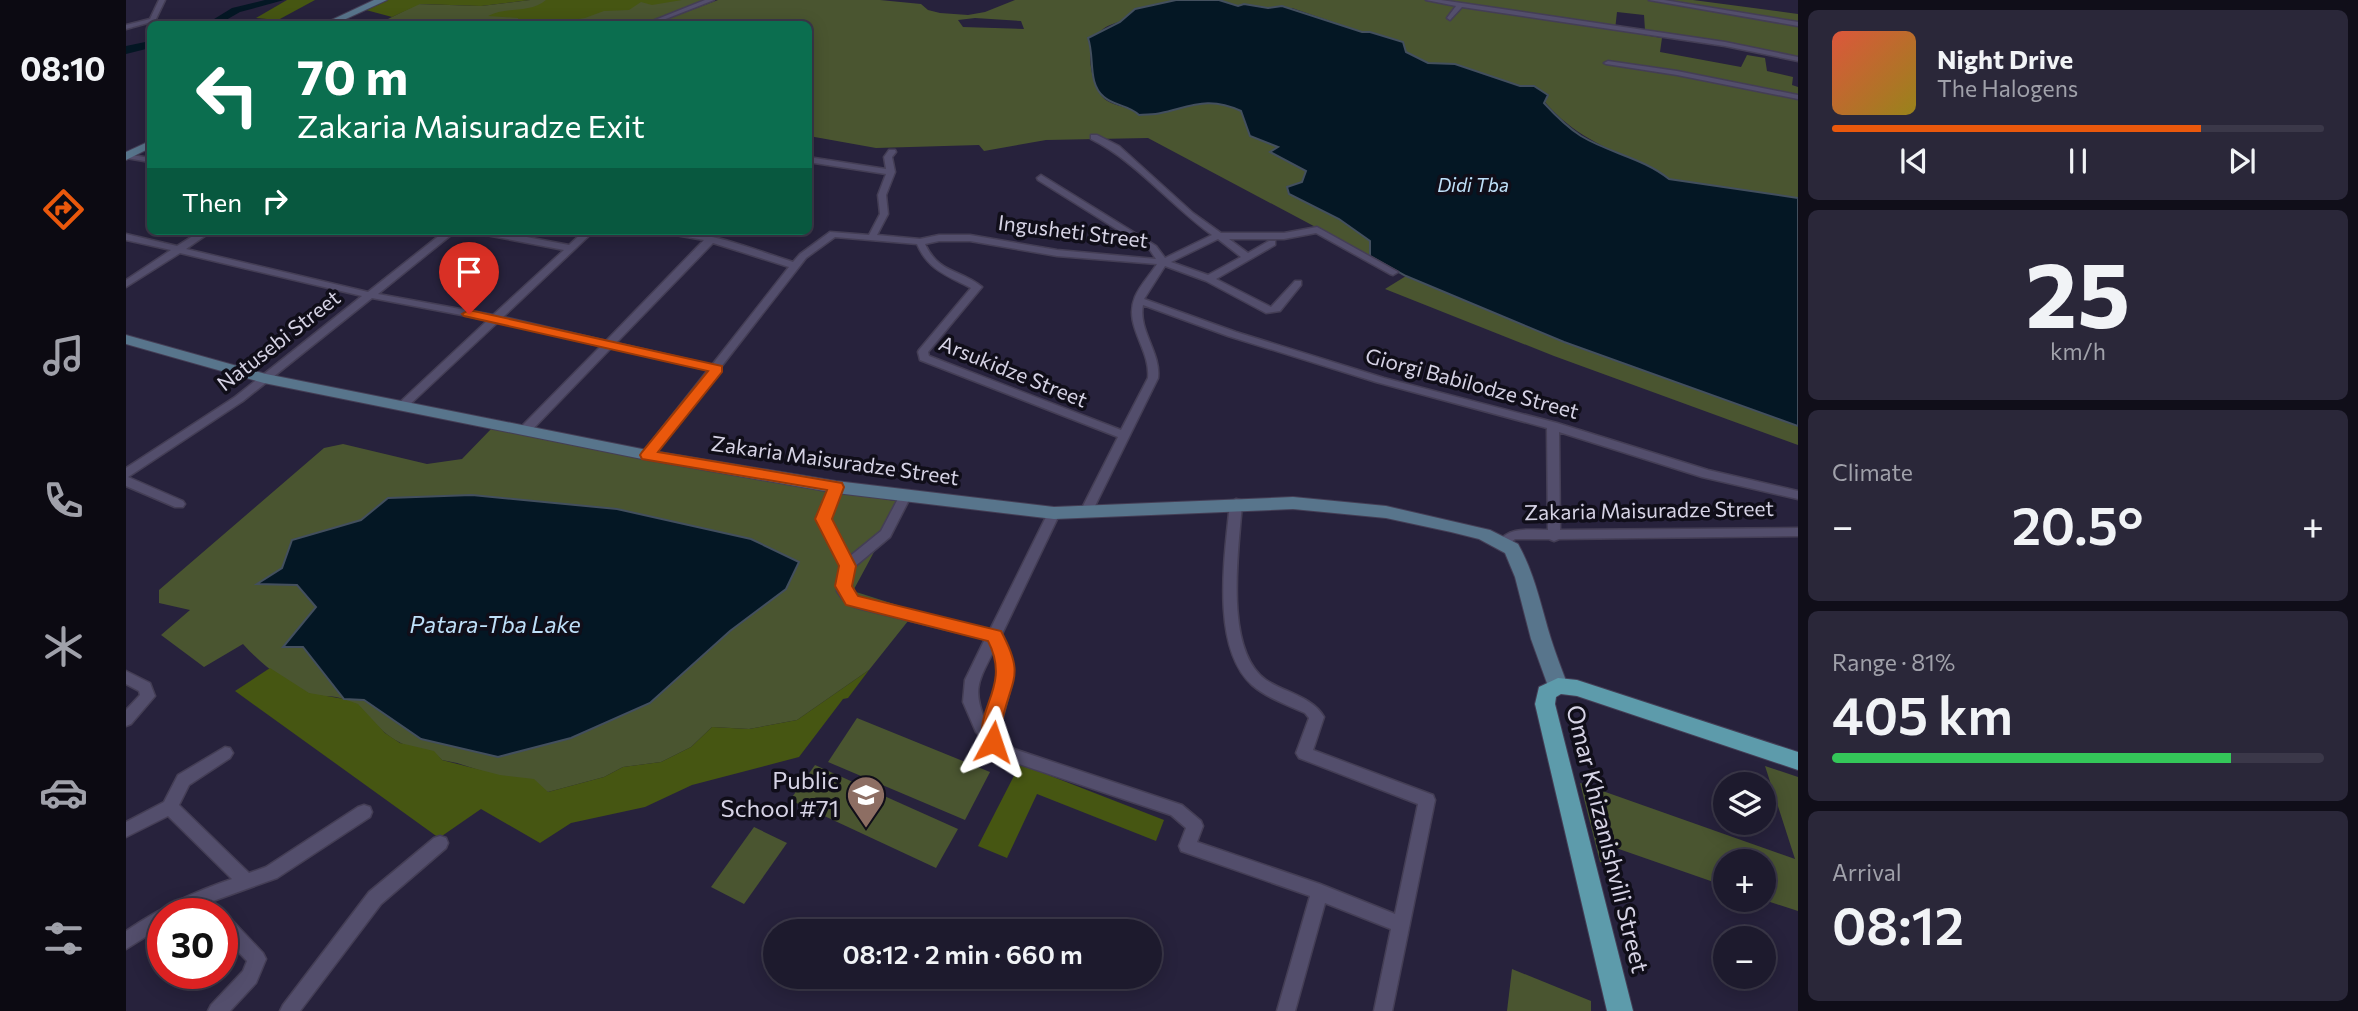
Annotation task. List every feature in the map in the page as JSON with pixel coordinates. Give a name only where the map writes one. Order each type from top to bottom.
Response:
[{"type":"main road","name":"Omar Khizanishvili Street","points":[[1620,1011],[1545,704],[1546,693],[1558,686],[1577,688],[1798,761]]},
{"type":"street","points":[[149,21],[153,20],[162,0]]},
{"type":"street","points":[[335,21],[382,0]]},
{"type":"street","points":[[656,21],[711,0]]},
{"type":"street","points":[[1429,0],[1725,44],[1798,59]]},
{"type":"street","points":[[1652,0],[1798,24]]},
{"type":"street","points":[[1450,18],[1460,5]]},
{"type":"street","points":[[126,27],[147,22]]},
{"type":"street","points":[[1608,63],[1677,73],[1798,97]]},
{"type":"street","points":[[1094,137],[1116,148],[1217,236],[1236,246],[1248,257]]},
{"type":"street","points":[[128,157],[147,146]]},
{"type":"street","points":[[872,237],[884,214],[882,195],[891,172],[888,157],[892,152]]},
{"type":"street","points":[[128,157],[147,160]]},
{"type":"street","points":[[812,160],[891,172]]},
{"type":"street","points":[[1041,178],[1153,247],[1163,262],[1209,279],[1270,311],[1276,309],[1298,283]]},
{"type":"street","points":[[1163,262],[1217,236],[1284,236],[1317,230],[1393,272]]},
{"type":"street","name":"Ingusheti Street","points":[[648,455],[796,266],[817,244],[833,234],[920,242],[939,238],[971,238],[1057,253],[1163,262],[1139,300]]},
{"type":"street","points":[[126,284],[201,235]]},
{"type":"street","name":"Natusebi Street","points":[[126,474],[239,398],[446,235]]},
{"type":"street","points":[[502,235],[569,248]]},
{"type":"street","points":[[402,406],[584,235]]},
{"type":"street","points":[[690,235],[796,266]]},
{"type":"street","points":[[126,237],[369,295],[494,318],[717,369]]},
{"type":"street","points":[[525,429],[711,239]]},
{"type":"street","name":"Arsukidze Street","points":[[920,242],[925,256],[936,267],[977,287],[923,352],[924,358],[1125,436]]},
{"type":"street","points":[[1209,279],[1272,243]]},
{"type":"street","points":[[1086,512],[1155,370],[1138,327],[1139,300]]},
{"type":"street","name":"Giorgi Babilodze Street","points":[[1139,300],[1232,334],[1380,380],[1553,426],[1706,474],[1798,495]]},
{"type":"street","name":"Zakaria Maisuradze Street","points":[[126,340],[264,378],[648,455],[836,487],[1054,513],[1236,503],[1293,503],[1386,512],[1451,526],[1503,543],[1512,549],[1524,577],[1541,639],[1558,686]]},
{"type":"street","points":[[1553,426],[1554,537]]},
{"type":"street","points":[[126,481],[179,504]]},
{"type":"street","points":[[836,487],[824,519],[847,566],[843,586],[852,601],[994,636],[1005,656],[1007,669],[1005,685],[992,723],[993,742]]},
{"type":"street","points":[[847,566],[886,534],[905,496]]},
{"type":"street","points":[[1236,503],[1229,605],[1242,662],[1255,680],[1310,709],[1317,717],[1304,753],[1427,800],[1383,1011]]},
{"type":"street","points":[[1054,513],[972,680],[970,702],[981,728],[1009,754],[1175,810],[1195,826],[1188,846],[1320,892],[1401,925]]},
{"type":"street","name":"Zakaria Maisuradze Street","points":[[1503,543],[1512,535],[1554,537],[1798,532]]},
{"type":"street","points":[[126,677],[145,687],[148,696],[126,720]]},
{"type":"street","points":[[126,831],[170,807],[183,780],[225,753]]},
{"type":"street","points":[[170,807],[246,881]]},
{"type":"street","points":[[199,898],[271,873],[364,812]]},
{"type":"street","points":[[289,1011],[375,898],[440,844]]},
{"type":"street","points":[[1286,1011],[1320,892]]},
{"type":"street","points":[[126,941],[147,927]]},
{"type":"street","points":[[217,1011],[250,977],[257,959],[238,939]]},
{"type":"green space","points":[[287,0],[315,0],[278,20],[256,18]]},
{"type":"green space","points":[[385,0],[530,0],[481,6],[420,4],[392,17],[366,10]]},
{"type":"green space","points":[[530,0],[708,0],[653,21],[384,21],[418,4],[481,6]]},
{"type":"green space","points":[[546,0],[682,0],[652,5],[641,2],[629,10],[604,11],[566,21],[518,21],[518,18],[488,16],[540,4]]},
{"type":"green space","points":[[718,0],[880,0],[921,4],[928,10],[940,13],[968,15],[985,12],[1015,0],[1176,0],[1146,7],[1105,27],[1097,35],[1090,61],[1101,95],[1109,102],[1139,115],[1158,114],[1210,103],[1241,111],[1250,136],[1279,147],[1270,152],[1307,171],[1302,182],[1289,194],[1339,219],[1370,241],[1370,256],[1148,138],[1046,140],[984,151],[979,145],[876,148],[812,137],[812,21],[662,21]],"holes":[[[975,18],[1021,21],[1024,29],[963,27],[958,20]]]},
{"type":"green space","points":[[1219,0],[1693,0],[1798,14],[1798,57],[1717,40],[1645,30],[1644,15],[1617,12],[1615,30],[1662,38],[1660,52],[1741,67],[1747,55],[1765,58],[1767,71],[1793,77],[1792,85],[1798,87],[1798,198],[1669,179],[1652,168],[1595,142],[1572,127],[1551,109],[1534,86],[1520,86],[1455,64],[1428,63],[1406,52],[1403,42],[1371,32],[1362,32],[1292,8],[1244,4],[1238,6]]},
{"type":"green space","points":[[1406,276],[1585,350],[1798,426],[1798,445],[1554,356],[1385,289]]},
{"type":"green space","points":[[492,428],[760,479],[901,502],[853,591],[916,611],[869,670],[797,720],[749,729],[712,727],[691,747],[661,762],[623,767],[604,777],[548,792],[442,760],[432,753],[405,745],[391,737],[348,701],[299,689],[265,665],[243,644],[204,667],[161,635],[190,610],[159,603],[159,590],[324,448],[343,444],[427,464],[462,459]],"holes":[[[388,498],[786,589],[730,631],[421,739],[364,700],[344,699],[303,647],[284,646],[316,607],[284,568],[292,540],[361,520]]]},
{"type":"green space","points":[[270,668],[309,693],[358,704],[385,733],[400,743],[434,751],[442,760],[500,775],[534,779],[548,792],[604,777],[623,767],[661,762],[691,747],[712,727],[749,729],[797,720],[869,670],[799,757],[692,785],[645,807],[571,823],[540,843],[481,809],[439,838],[235,691]]},
{"type":"green space","points":[[857,718],[990,772],[965,820],[828,762]]},
{"type":"green space","points":[[1020,764],[1164,820],[1156,841],[1037,794],[1007,858],[978,846]]},
{"type":"green space","points":[[815,765],[958,829],[936,868],[790,800]]},
{"type":"green space","points":[[1765,766],[1798,777],[1798,911],[1776,904],[1776,852],[1795,859],[1776,800],[1776,772],[1767,772]]},
{"type":"green space","points":[[1580,783],[1713,830],[1713,835],[1727,835],[1767,849],[1713,849],[1713,882],[1616,848],[1621,866],[1600,862]]},
{"type":"green space","points":[[754,827],[787,843],[744,904],[711,887]]},
{"type":"green space","points":[[1512,969],[1591,1001],[1591,1011],[1507,1011]]},
{"type":"water","name":"Didi Tba","points":[[1176,0],[1219,0],[1238,6],[1244,4],[1268,8],[1282,6],[1362,32],[1403,42],[1406,52],[1428,63],[1455,64],[1520,86],[1534,86],[1548,95],[1544,103],[1576,132],[1592,142],[1648,166],[1669,179],[1798,198],[1798,426],[1564,342],[1406,276],[1370,256],[1370,241],[1339,219],[1289,194],[1287,187],[1302,182],[1306,171],[1270,152],[1278,147],[1250,136],[1241,111],[1210,103],[1158,114],[1139,115],[1108,100],[1095,85],[1088,38],[1120,22],[1135,9]]},
{"type":"water","name":"Patara-Tba Lake","points":[[472,495],[617,509],[751,539],[799,562],[786,589],[730,631],[650,703],[571,738],[498,757],[421,739],[364,700],[344,699],[303,647],[283,647],[316,607],[297,585],[257,584],[282,568],[292,540],[361,520],[388,498]]},
{"type":"waterway","points":[[217,21],[236,10],[279,0]]},
{"type":"waterway","points":[[126,50],[147,46]]},
{"type":"place","name":"Public School #71","points":[[866,829]]},
{"type":"route","points":[[469,314],[717,369],[648,455],[836,487],[824,519],[847,566],[843,586],[852,601],[994,636],[1005,656],[1007,669],[1005,685],[992,723],[993,742]]}]
